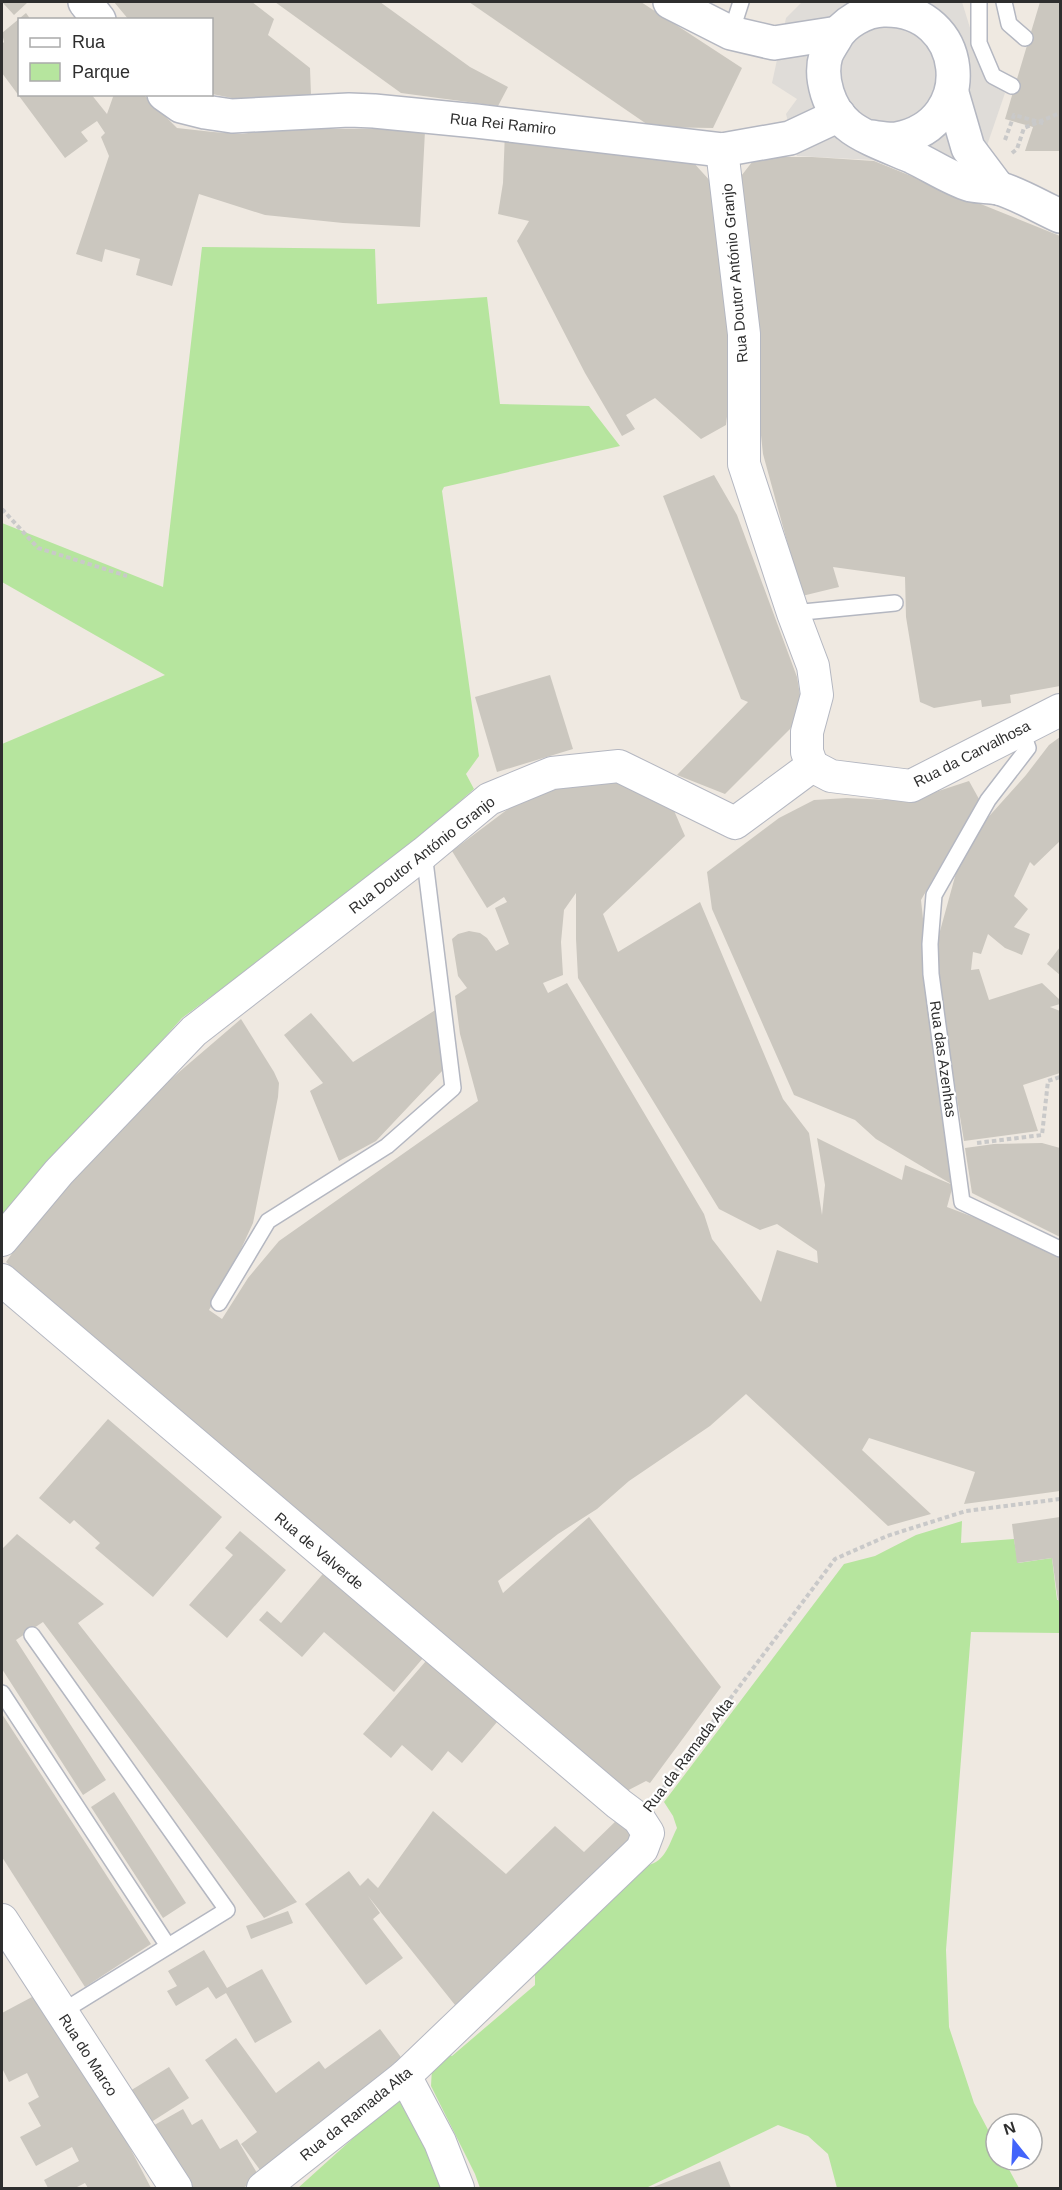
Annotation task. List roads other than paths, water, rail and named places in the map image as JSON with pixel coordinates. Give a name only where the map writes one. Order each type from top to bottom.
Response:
[{"type":"street","points":[[85,2],[97,18]]},
{"type":"street","points":[[670,2],[731,33],[774,43],[838,33]]},
{"type":"street","points":[[870,137],[896,139],[920,132],[939,116],[951,93],[954,68],[947,44],[930,24],[909,7],[882,10],[858,17],[838,33],[826,56],[824,81],[831,106],[848,125],[870,137],[971,184],[1001,174]]},
{"type":"street","points":[[774,43],[824,81]]},
{"type":"street","points":[[951,93],[968,148],[1060,216]]},
{"type":"street","name":"Rua Rei Ramiro","points":[[167,96],[181,106],[232,116],[338,110],[374,111],[722,150],[790,138],[839,115]]},
{"type":"street","name":"Rua Doutor António Granjo","points":[[2,1240],[59,1172],[194,1031],[424,853],[489,799],[552,773],[619,766],[735,823],[812,766],[807,752],[807,732],[817,695],[813,666],[744,464],[744,334],[722,150]]},
{"type":"street","name":"Rua da Carvalhosa","points":[[812,766],[831,776],[910,786],[1060,710]]},
{"type":"street","name":"Rua de Valverde","points":[[2,1280],[339,1568],[618,1804],[639,1819]]},
{"type":"street","name":"Rua da Ramada Alta","points":[[263,2188],[405,2076],[642,1849],[648,1833],[639,1819]]},
{"type":"street","name":"Rua do Marco","points":[[2,1920],[60,2013],[176,2188]]},
{"type":"street","points":[[405,2076],[440,2142],[458,2188]]},
{"type":"lane","points":[[731,33],[741,2]]},
{"type":"lane","points":[[980,2],[979,43],[993,76],[1012,87]]},
{"type":"lane","points":[[1004,2],[1009,24],[1025,38]]},
{"type":"lane","points":[[793,613],[895,603]]},
{"type":"lane","name":"Rua das Azenhas","points":[[1022,728],[1028,748],[988,800],[934,895],[930,944],[931,975],[962,1202],[1060,1249]]},
{"type":"lane","points":[[219,1303],[268,1221],[387,1146],[453,1088],[424,853]]},
{"type":"lane","points":[[32,1635],[227,1910],[60,2013]]},
{"type":"lane","points":[[2,1694],[168,1946]]}]
